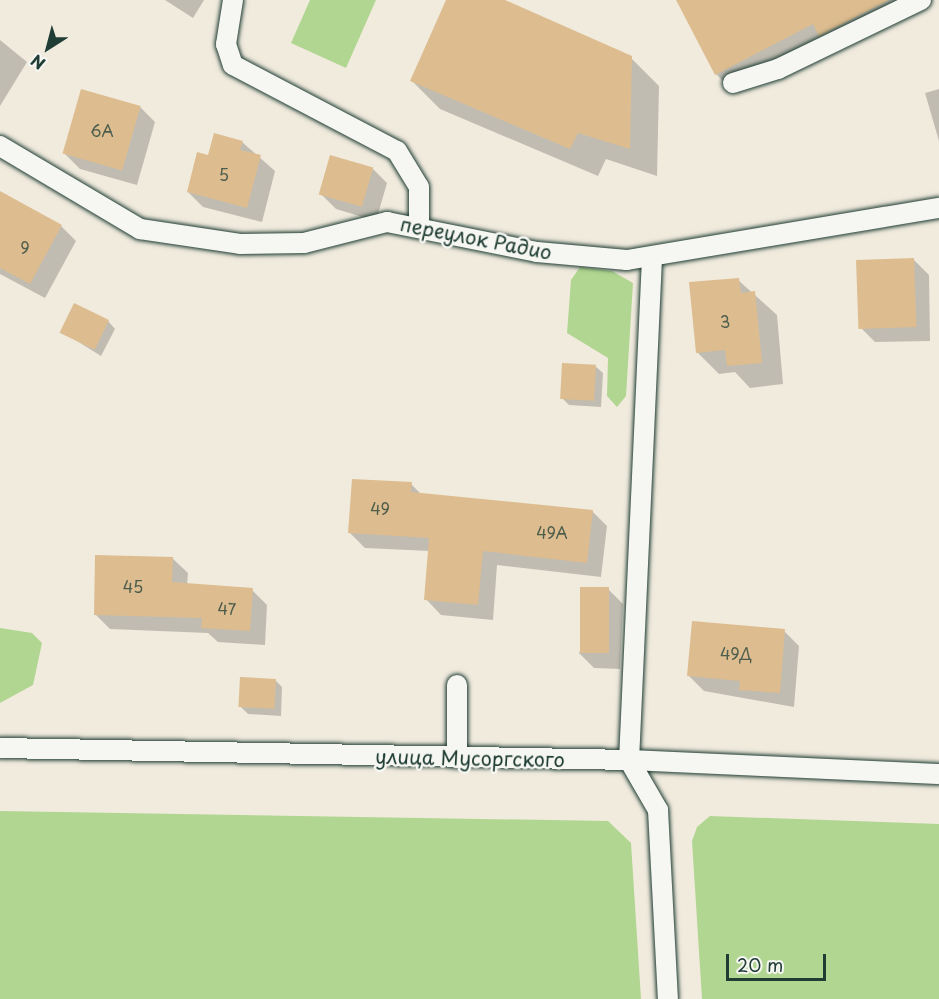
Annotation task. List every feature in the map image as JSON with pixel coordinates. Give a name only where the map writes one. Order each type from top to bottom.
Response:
[{"type":"lane","points":[[233,0],[226,44],[233,65],[397,151],[419,187],[419,225]]},
{"type":"lane","points":[[733,83],[778,69],[921,0]]},
{"type":"lane","name":"переулок Радио","points":[[0,146],[114,217],[182,239],[304,243],[370,224],[419,225],[537,252],[652,258],[939,208]]},
{"type":"lane","points":[[652,258],[629,760],[658,810],[668,999]]},
{"type":"lane","points":[[457,685],[457,758]]},
{"type":"lane","name":"улица Мусоргского","points":[[0,748],[629,760],[939,774]]},
{"type":"green space","points":[[310,0],[376,0],[346,68],[291,43]]},
{"type":"green space","points":[[580,267],[612,271],[633,283],[626,396],[617,407],[607,396],[608,358],[567,333],[571,280]]},
{"type":"green space","points":[[0,628],[32,633],[42,643],[33,685],[0,703]]},
{"type":"green space","points":[[0,811],[608,821],[631,843],[641,999],[0,999]]},
{"type":"green space","points":[[710,816],[939,824],[939,999],[702,999],[692,841],[697,827]]},
{"type":"building","points":[[446,0],[505,0],[632,56],[630,149],[578,133],[570,149],[410,81]]},
{"type":"building","points":[[676,0],[889,0],[819,36],[813,24],[715,75]]},
{"type":"building","points":[[81,89],[141,106],[122,170],[63,153]]},
{"type":"building","points":[[214,133],[243,141],[240,150],[261,155],[247,208],[187,192],[197,152],[208,155]]},
{"type":"building","points":[[330,155],[373,167],[362,207],[319,194]]},
{"type":"building","points":[[0,191],[62,225],[30,284],[0,268]]},
{"type":"building","points":[[914,258],[916,327],[858,329],[856,260]]},
{"type":"building","points":[[739,278],[741,293],[755,291],[762,363],[727,366],[725,350],[696,353],[689,282]]},
{"type":"building","points":[[74,303],[109,320],[95,350],[60,333]]},
{"type":"building","points":[[562,363],[596,365],[594,401],[560,399]]},
{"type":"building","points":[[352,479],[412,482],[411,492],[593,510],[587,563],[483,551],[478,605],[424,600],[429,538],[348,533]]},
{"type":"building","points":[[95,555],[173,557],[172,582],[253,588],[250,631],[201,628],[202,618],[94,615]]},
{"type":"building","points":[[580,587],[609,587],[609,653],[580,653]]},
{"type":"building","points":[[692,621],[785,629],[780,693],[739,690],[740,681],[687,676]]},
{"type":"building","points":[[240,677],[276,679],[274,709],[238,707]]}]
